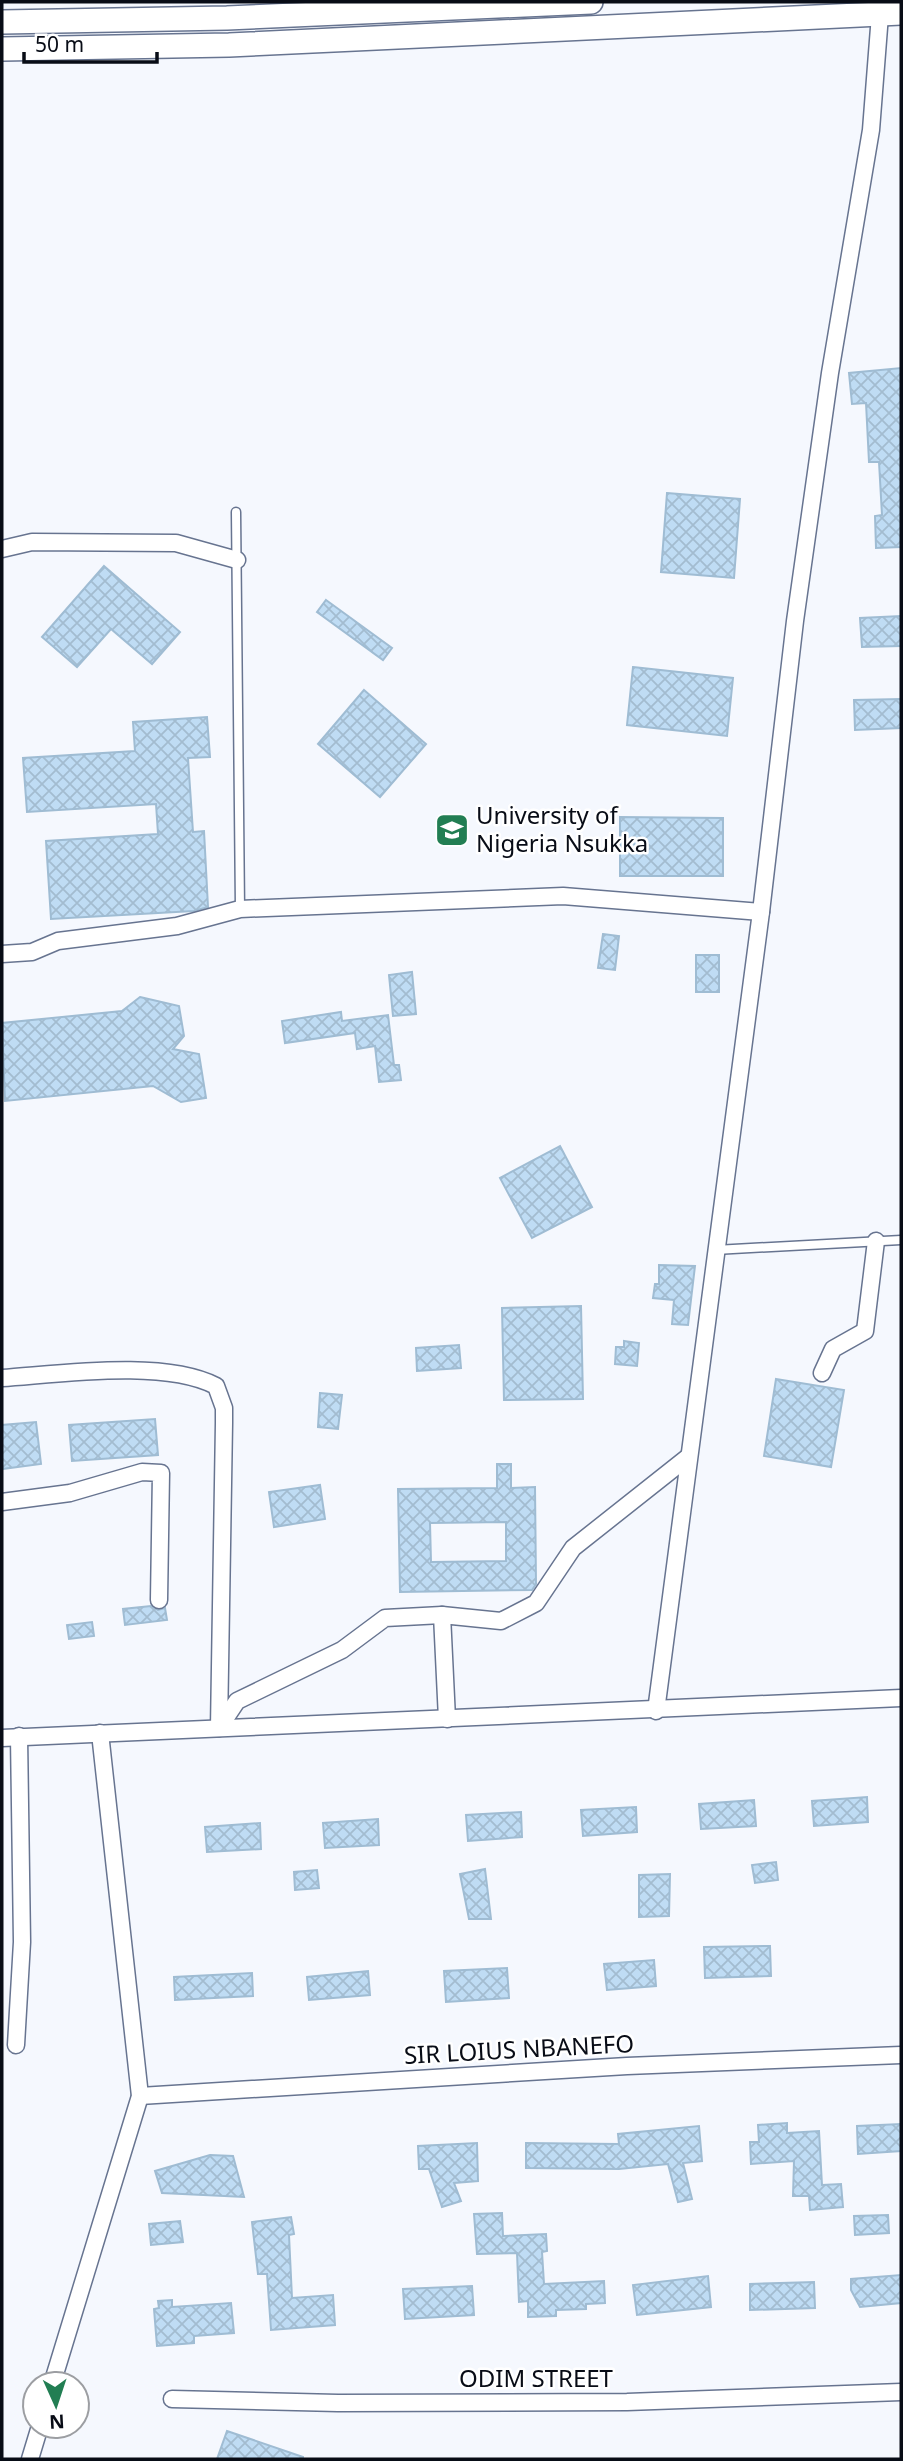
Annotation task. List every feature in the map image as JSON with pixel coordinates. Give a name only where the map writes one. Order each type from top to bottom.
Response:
[{"type":"street","points":[[2,22],[227,10],[591,2]]},
{"type":"street","points":[[227,10],[229,45]]},
{"type":"street","points":[[2,49],[229,45],[888,10],[871,130],[830,373],[795,621],[761,912],[656,1711]]},
{"type":"street","points":[[2,549],[32,542],[176,543],[237,559]]},
{"type":"street","points":[[2,954],[32,952],[58,941],[177,926],[240,909],[563,896],[761,912]]},
{"type":"street","points":[[822,1373],[833,1349],[865,1331],[876,1241]]},
{"type":"street","points":[[2,1378],[105,1370],[196,1376],[216,1386],[224,1408],[219,1728]]},
{"type":"street","points":[[219,1728],[237,1701],[342,1650],[385,1618],[442,1615],[502,1621],[536,1603],[573,1548],[688,1457]]},
{"type":"street","points":[[2,1502],[70,1493],[142,1472],[161,1473],[159,1600]]},
{"type":"street","points":[[442,1615],[447,1719]]},
{"type":"street","points":[[2,1738],[901,1698]]},
{"type":"street","points":[[56,2370],[140,2096],[100,1733]]},
{"type":"street","points":[[16,2045],[22,1942],[19,1736]]},
{"type":"street","name":"SIR LOIUS NBANEFO","points":[[140,2096],[627,2066],[901,2055]]},
{"type":"street","name":"ODIM STREET","points":[[172,2399],[338,2403],[627,2402],[901,2392]]},
{"type":"street","points":[[30,2459],[36,2440]]},
{"type":"lane","points":[[236,512],[240,909]]},
{"type":"lane","points":[[715,1250],[901,1240]]},
{"type":"building","points":[[901,368],[901,547],[876,548],[875,516],[882,515],[879,462],[869,462],[866,403],[852,404],[849,373]]},
{"type":"building","points":[[667,493],[740,499],[734,578],[661,572]]},
{"type":"building","points":[[104,566],[180,632],[152,664],[111,629],[77,667],[42,637]]},
{"type":"building","points":[[326,600],[392,648],[383,660],[317,612]]},
{"type":"building","points":[[901,616],[901,646],[862,647],[860,618]]},
{"type":"building","points":[[633,667],[733,678],[727,736],[627,725]]},
{"type":"building","points":[[364,690],[426,744],[380,797],[318,744]]},
{"type":"building","points":[[901,699],[901,728],[855,730],[854,700]]},
{"type":"building","points":[[207,717],[210,757],[188,758],[193,832],[204,831],[208,907],[194,911],[51,919],[46,841],[158,834],[156,804],[27,812],[23,758],[135,751],[133,722]]},
{"type":"building","points":[[620,817],[723,818],[723,876],[620,876]]},
{"type":"building","points":[[603,934],[619,936],[615,970],[598,968]]},
{"type":"building","points":[[696,955],[719,955],[719,992],[696,992]]},
{"type":"building","points":[[412,972],[416,1014],[393,1016],[389,975]]},
{"type":"building","points":[[140,997],[179,1006],[184,1036],[173,1049],[199,1054],[206,1098],[181,1102],[153,1086],[5,1101],[2,1023],[122,1011]]},
{"type":"building","points":[[341,1012],[342,1021],[388,1015],[394,1065],[399,1065],[401,1080],[379,1082],[375,1046],[357,1049],[355,1033],[285,1043],[282,1021]]},
{"type":"building","points":[[560,1146],[592,1207],[532,1238],[500,1178]]},
{"type":"building","points":[[659,1265],[695,1266],[688,1325],[672,1324],[674,1300],[653,1298],[655,1284],[659,1284]]},
{"type":"building","points":[[581,1306],[583,1399],[504,1400],[502,1308]]},
{"type":"building","points":[[624,1341],[639,1343],[637,1366],[615,1364],[616,1347],[624,1347]]},
{"type":"building","points":[[459,1345],[461,1368],[417,1371],[416,1348]]},
{"type":"building","points":[[776,1379],[844,1390],[831,1467],[764,1456]]},
{"type":"building","points":[[320,1393],[342,1395],[338,1429],[318,1427]]},
{"type":"building","points":[[155,1419],[158,1455],[72,1461],[69,1425]]},
{"type":"building","points":[[36,1422],[41,1464],[2,1469],[2,1425]]},
{"type":"building","points":[[497,1464],[511,1464],[511,1488],[535,1487],[536,1584],[532,1590],[400,1592],[398,1489],[497,1488]],"holes":[[[506,1522],[506,1561],[431,1562],[430,1523]]]},
{"type":"building","points":[[320,1485],[325,1519],[274,1527],[269,1492]]},
{"type":"building","points":[[151,1606],[158,1610],[165,1608],[167,1620],[125,1625],[123,1609]]},
{"type":"building","points":[[92,1622],[94,1636],[69,1639],[67,1625]]},
{"type":"building","points":[[867,1797],[868,1822],[814,1826],[812,1801]]},
{"type":"building","points":[[754,1800],[756,1826],[701,1829],[699,1804]]},
{"type":"building","points":[[636,1807],[637,1832],[583,1836],[581,1810]]},
{"type":"building","points":[[521,1812],[522,1837],[468,1841],[466,1815]]},
{"type":"building","points":[[378,1819],[379,1845],[325,1848],[323,1823]]},
{"type":"building","points":[[260,1823],[261,1849],[207,1852],[205,1827]]},
{"type":"building","points":[[776,1862],[778,1880],[755,1883],[752,1865]]},
{"type":"building","points":[[485,1869],[491,1919],[469,1919],[460,1874]]},
{"type":"building","points":[[317,1870],[319,1888],[295,1890],[294,1872]]},
{"type":"building","points":[[670,1874],[669,1916],[639,1917],[639,1875]]},
{"type":"building","points":[[770,1946],[771,1976],[705,1978],[704,1947]]},
{"type":"building","points":[[654,1960],[656,1986],[607,1990],[604,1964]]},
{"type":"building","points":[[507,1968],[509,1998],[446,2002],[444,1971]]},
{"type":"building","points":[[368,1971],[370,1995],[309,2000],[307,1977]]},
{"type":"building","points":[[252,1973],[253,1996],[175,2000],[174,1977]]},
{"type":"building","points":[[787,2123],[787,2133],[819,2131],[822,2185],[841,2184],[843,2207],[810,2210],[809,2196],[793,2196],[794,2161],[751,2164],[750,2142],[759,2142],[758,2125]]},
{"type":"building","points":[[901,2124],[901,2151],[858,2154],[857,2126]]},
{"type":"building","points":[[699,2126],[702,2161],[683,2163],[692,2199],[678,2202],[668,2164],[619,2169],[526,2168],[526,2143],[619,2144],[618,2134]]},
{"type":"building","points":[[477,2143],[478,2181],[454,2183],[461,2201],[442,2207],[429,2169],[419,2169],[418,2146]]},
{"type":"building","points":[[210,2155],[233,2156],[244,2197],[162,2193],[155,2171]]},
{"type":"building","points":[[502,2213],[503,2236],[546,2234],[547,2251],[542,2252],[544,2284],[604,2281],[605,2303],[586,2304],[586,2309],[556,2310],[556,2316],[528,2317],[528,2301],[519,2302],[517,2253],[477,2254],[474,2214]]},
{"type":"building","points":[[888,2215],[889,2233],[855,2235],[854,2216]]},
{"type":"building","points":[[291,2217],[294,2234],[289,2235],[292,2298],[333,2295],[335,2325],[271,2330],[267,2274],[258,2274],[252,2222]]},
{"type":"building","points":[[180,2221],[183,2242],[151,2245],[149,2224]]},
{"type":"building","points":[[901,2275],[901,2303],[860,2307],[851,2290],[851,2279]]},
{"type":"building","points":[[708,2276],[711,2307],[637,2315],[633,2285]]},
{"type":"building","points":[[814,2282],[815,2308],[750,2310],[750,2284]]},
{"type":"building","points":[[472,2286],[474,2315],[405,2319],[403,2289]]},
{"type":"building","points":[[172,2300],[172,2307],[231,2303],[234,2333],[194,2336],[194,2343],[157,2346],[154,2309],[159,2308],[158,2301]]},
{"type":"building","points":[[227,2431],[303,2457],[303,2459],[217,2459]]},
{"type":"place","name":"University of Nigeria Nsukka","points":[[452,830]]}]
